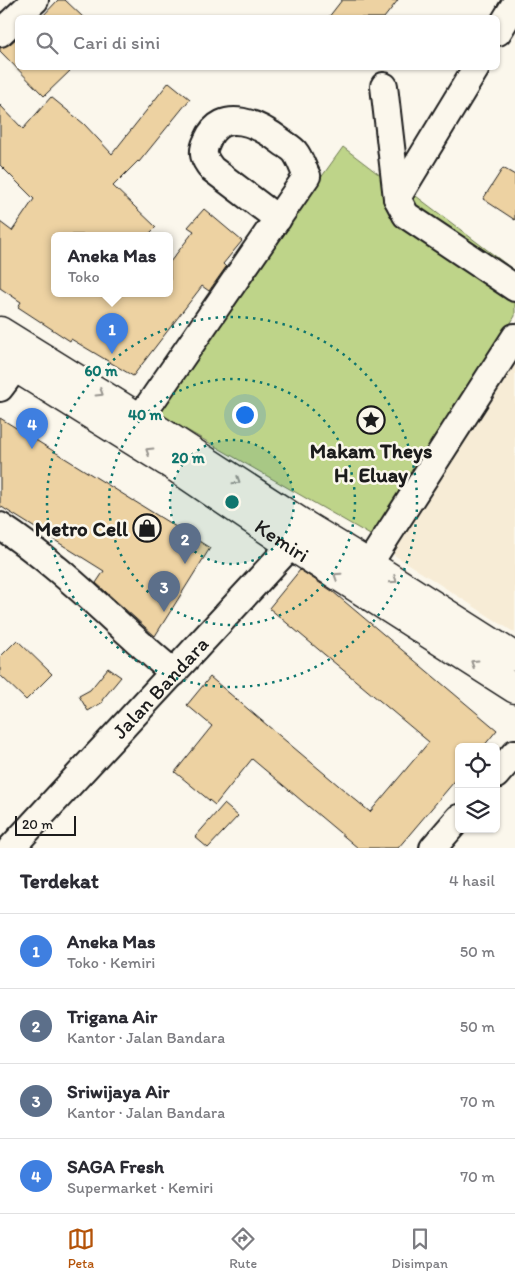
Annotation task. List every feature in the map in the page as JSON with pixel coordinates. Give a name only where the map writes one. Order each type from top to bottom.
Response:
[{"type":"highway","name":"Kemiri","points":[[0,331],[11,366],[167,462],[300,537],[369,564],[515,657]]},
{"type":"highway","name":"Kemiri","points":[[11,366],[140,418],[300,537],[515,689]]},
{"type":"street","points":[[19,15],[35,0]]},
{"type":"street","points":[[500,29],[515,4]]},
{"type":"street","points":[[0,33],[15,19]]},
{"type":"street","points":[[398,198],[475,70]]},
{"type":"street","points":[[384,86],[398,198],[406,215],[515,288]]},
{"type":"street","points":[[140,418],[278,219]]},
{"type":"street","points":[[369,564],[515,337]]},
{"type":"street","points":[[0,526],[51,563],[146,650],[174,673]]},
{"type":"street","name":"Jalan Bandara","points":[[11,848],[300,537]]},
{"type":"street","points":[[500,770],[515,753]]},
{"type":"street","points":[[433,848],[455,823]]},
{"type":"shaded area","points":[[515,360],[515,633],[391,553]]},
{"type":"green space","points":[[343,147],[398,189],[412,193],[515,271],[515,316],[379,540],[157,413],[214,327]]},
{"type":"building","points":[[58,0],[65,0],[81,15],[44,15]]},
{"type":"building","points":[[342,0],[398,0],[386,15],[330,15]]},
{"type":"building","points":[[15,40],[15,66],[0,51],[0,48]]},
{"type":"building","points":[[19,70],[71,70],[44,96]]},
{"type":"building","points":[[169,82],[190,99],[139,162],[113,186],[156,227],[151,232],[51,232],[51,297],[173,297],[173,258],[194,231],[188,227],[204,209],[242,241],[223,264],[226,267],[209,291],[202,286],[133,376],[71,339],[70,341],[18,307],[21,302],[0,288],[0,222],[12,231],[34,199],[0,165],[0,105],[23,129],[51,97],[84,124],[112,154]]},
{"type":"building","points":[[503,168],[515,175],[515,220],[483,199]]},
{"type":"building","points":[[0,418],[210,548],[155,636],[96,583],[104,571],[0,506]]},
{"type":"building","points":[[300,570],[332,591],[497,730],[486,743],[455,743],[455,781],[398,848],[358,848],[252,759],[215,805],[175,772],[212,726],[187,705],[210,677],[370,812],[429,742],[269,608]]},
{"type":"building","points":[[17,640],[52,674],[26,700],[0,675],[0,657]]},
{"type":"building","points":[[108,668],[121,677],[102,700],[103,702],[88,711],[79,696],[90,690]]},
{"type":"building","points":[[224,804],[238,816],[208,848],[195,837]]},
{"type":"place","name":"Aneka Mas","points":[[112,354]]},
{"type":"place","name":"Makam Theys H. Eluay","points":[[371,420]]},
{"type":"place","name":"SAGA Fresh","points":[[32,449]]},
{"type":"place","name":"Metro Cell","points":[[147,528]]},
{"type":"place","name":"Trigana Air","points":[[185,564]]},
{"type":"place","name":"Sriwijaya Air","points":[[164,612]]}]
